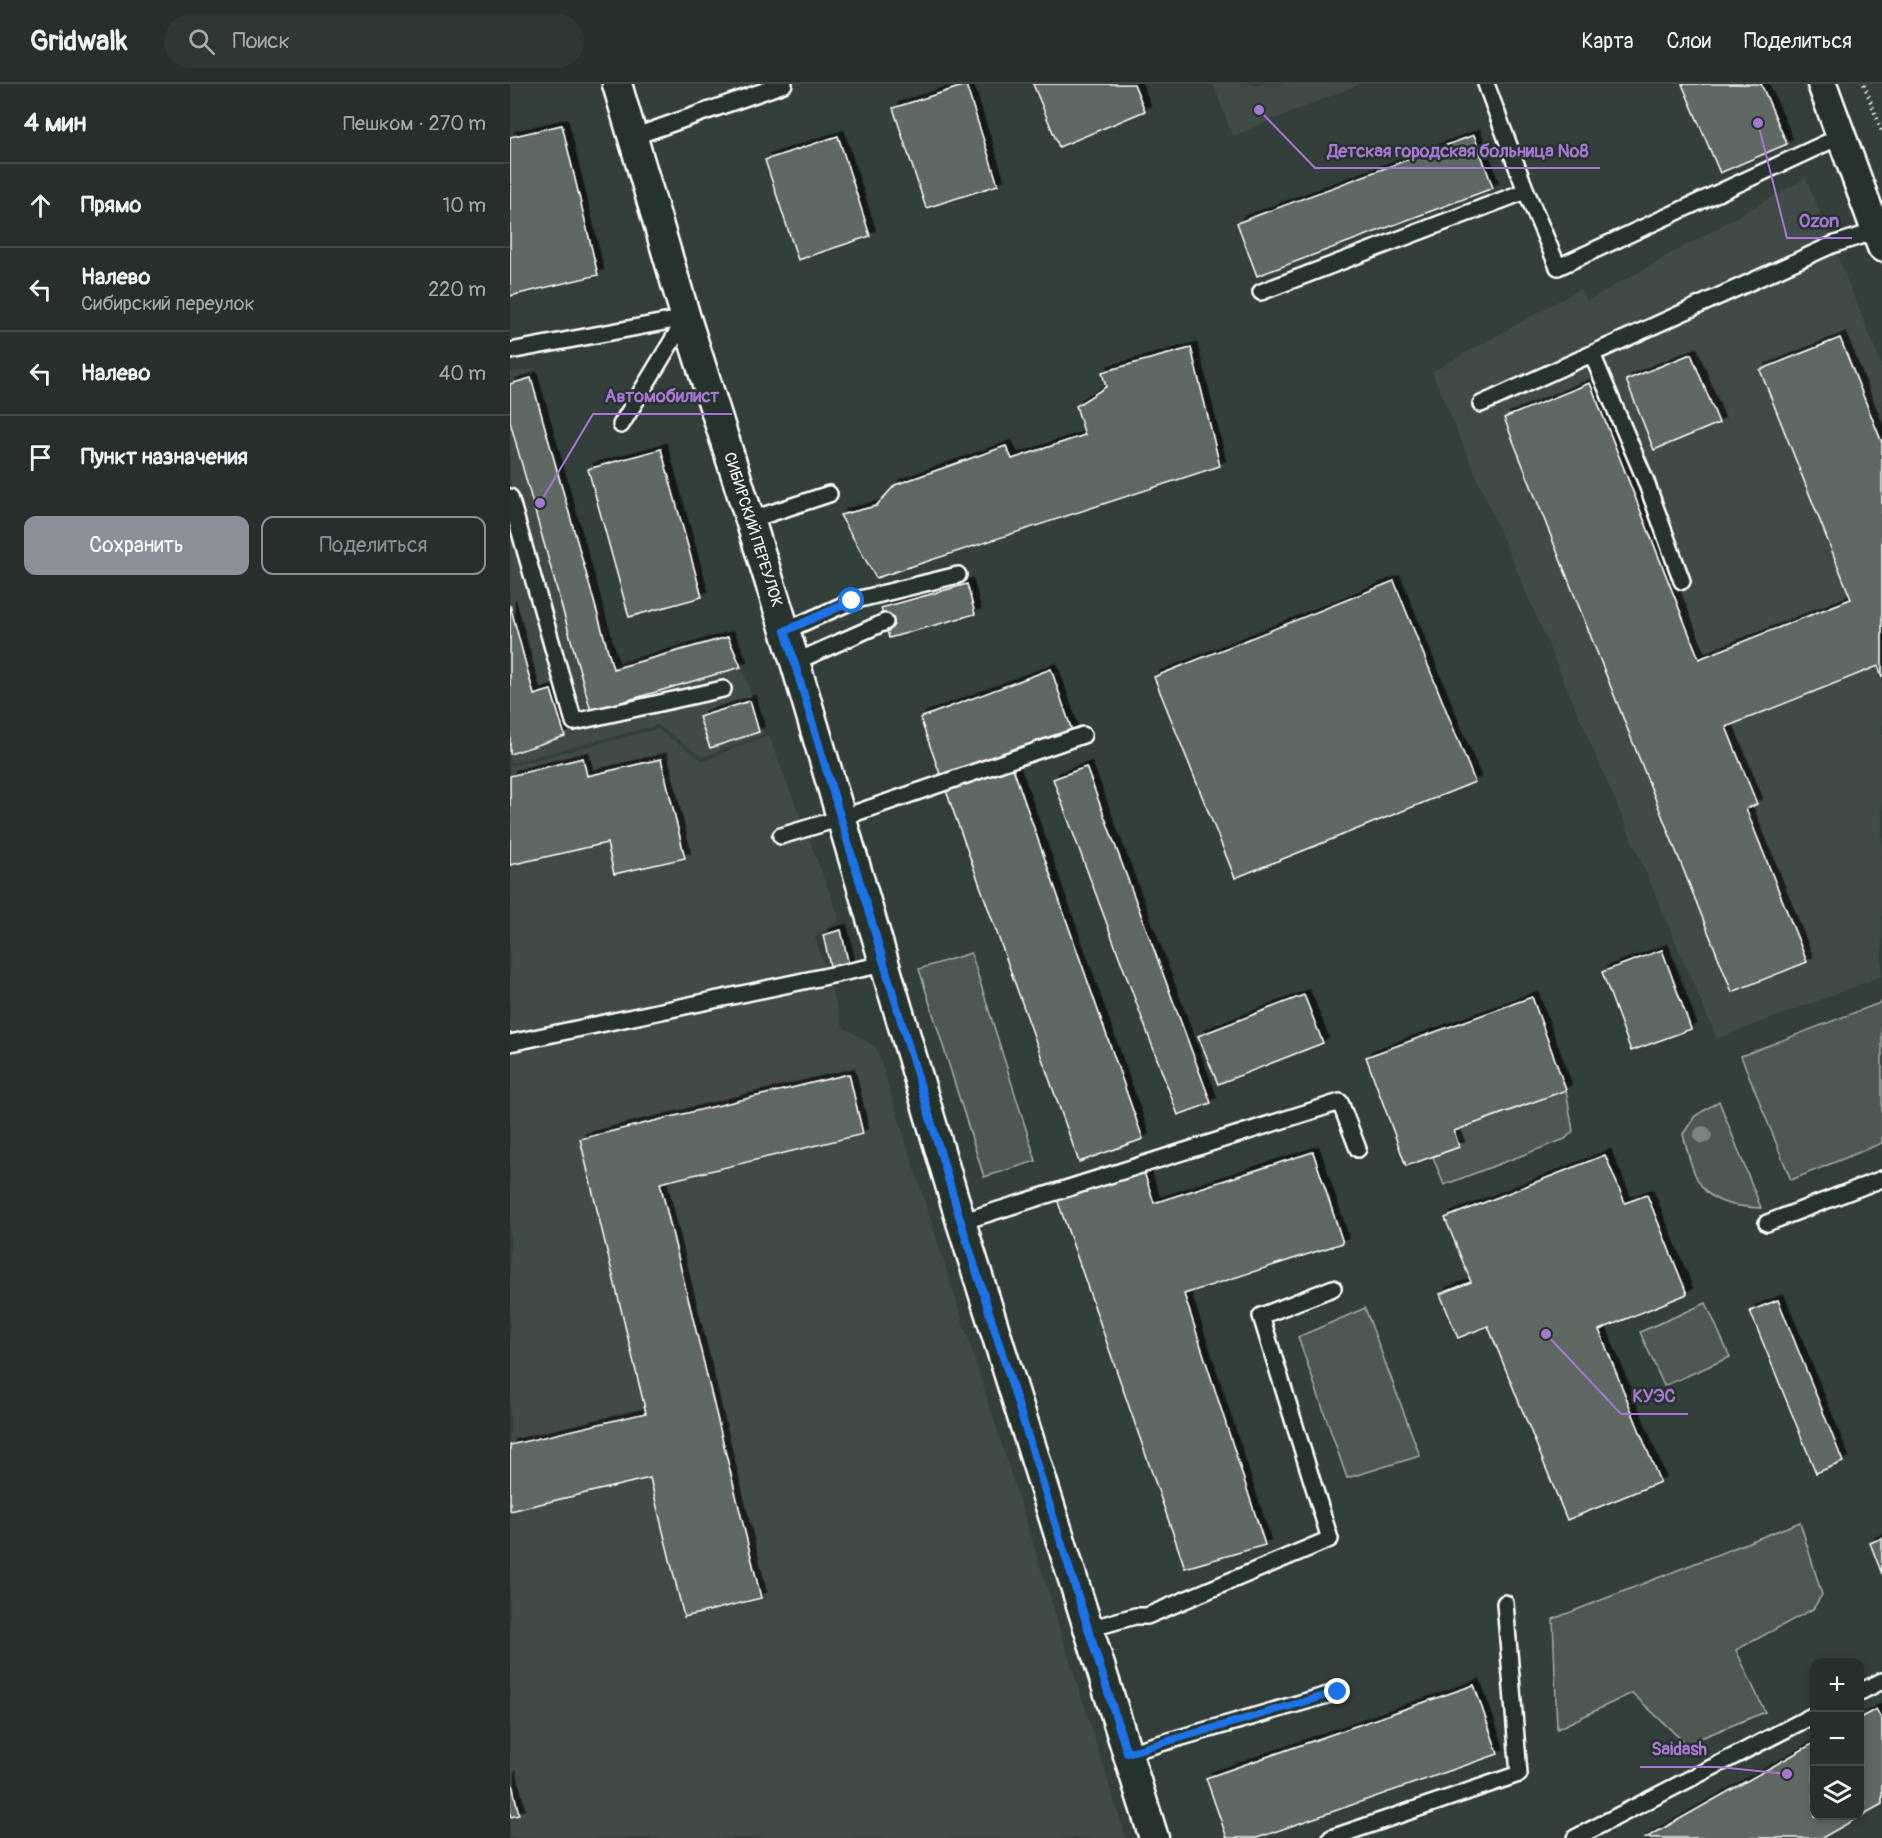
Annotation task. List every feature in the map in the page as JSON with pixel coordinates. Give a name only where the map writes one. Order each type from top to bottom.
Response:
[{"type":"street","name":"СИБИРСКИЙ ПЕРЕУЛОК","points":[[617,84],[686,318],[795,662],[961,1222],[1154,1838]]},
{"type":"street","points":[[1822,84],[1879,239]]},
{"type":"lane","points":[[633,137],[784,84]]},
{"type":"lane","points":[[1486,84],[1526,191],[1558,267],[1841,136]]},
{"type":"lane","points":[[1261,292],[1526,191]]},
{"type":"lane","points":[[1481,404],[1832,245],[1879,239]]},
{"type":"lane","points":[[510,351],[686,318]]},
{"type":"lane","points":[[621,425],[686,318]]},
{"type":"lane","points":[[1592,354],[1646,479],[1682,581]]},
{"type":"lane","points":[[750,520],[829,494]]},
{"type":"lane","points":[[510,497],[574,722],[723,689]]},
{"type":"lane","points":[[785,631],[852,601],[958,575]]},
{"type":"lane","points":[[795,662],[885,622]]},
{"type":"lane","points":[[781,836],[841,818],[1083,735]]},
{"type":"lane","points":[[510,1043],[870,967],[883,962]]},
{"type":"lane","points":[[961,1222],[1340,1102],[1358,1149]]},
{"type":"lane","points":[[1767,1223],[1882,1179]]},
{"type":"lane","points":[[1089,1629],[1135,1616],[1147,1616],[1330,1539],[1261,1316],[1333,1288]]},
{"type":"lane","points":[[1331,1838],[1519,1774],[1505,1602]]},
{"type":"lane","points":[[1864,1690],[1882,1680]]},
{"type":"lane","points":[[1127,1753],[1338,1692]]},
{"type":"lane","points":[[1575,1838],[1810,1718]]},
{"type":"path","points":[[1864,84],[1882,132]]},
{"type":"shaded area","points":[[1213,84],[1360,84],[1233,136]]},
{"type":"shaded area","points":[[1806,178],[1882,366],[1882,976],[1717,1039],[1432,372],[1580,289],[1587,301]]},
{"type":"shaded area","points":[[532,369],[617,663],[731,634],[764,734],[703,757],[658,725],[510,763],[510,373]]},
{"type":"shaded area","points":[[657,729],[703,761],[768,735],[772,744],[840,919],[815,937],[843,1027],[876,1047],[1126,1838],[510,1838],[510,766]]},
{"type":"shaded area","points":[[971,953],[1036,1161],[984,1177],[919,969]]},
{"type":"shaded area","points":[[1882,1002],[1882,1143],[1791,1180],[1741,1056]]},
{"type":"shaded area","points":[[1566,1090],[1573,1131],[1565,1139],[1444,1185],[1433,1157],[1459,1147],[1454,1131]]},
{"type":"shaded area","points":[[1719,1101],[1761,1208],[1726,1203],[1714,1198],[1705,1190],[1692,1168],[1683,1134],[1695,1116]]},
{"type":"shaded area","points":[[1706,1303],[1730,1357],[1664,1386],[1640,1332]]},
{"type":"shaded area","points":[[1365,1308],[1420,1456],[1347,1478],[1298,1337]]},
{"type":"shaded area","points":[[1800,1522],[1822,1595],[1813,1609],[1736,1650],[1765,1712],[1686,1744],[1632,1693],[1557,1729],[1553,1619]]},
{"type":"building","points":[[1033,84],[1134,84],[1145,111],[1059,147]]},
{"type":"building","points":[[1682,84],[1761,84],[1787,144],[1720,173]]},
{"type":"building","points":[[966,85],[998,185],[926,208],[893,108]]},
{"type":"building","points":[[562,125],[598,275],[510,296],[510,137]]},
{"type":"building","points":[[1474,135],[1493,188],[1257,276],[1237,223]]},
{"type":"building","points":[[838,136],[870,236],[798,260],[765,160]]},
{"type":"building","points":[[1840,338],[1882,443],[1882,677],[1878,666],[1726,727],[1757,804],[1746,809],[1807,962],[1732,992],[1504,418],[1590,383],[1699,659],[1851,599],[1760,370]]},
{"type":"building","points":[[1191,348],[1220,466],[876,578],[840,515],[876,506],[895,485],[1006,446],[1012,459],[1085,435],[1076,406],[1106,387],[1102,372]]},
{"type":"building","points":[[1691,354],[1719,423],[1654,450],[1626,380]]},
{"type":"building","points":[[531,378],[613,669],[728,637],[741,667],[591,711],[510,422],[510,384]]},
{"type":"building","points":[[661,449],[702,597],[629,617],[588,469]]},
{"type":"building","points":[[1394,581],[1475,782],[1235,878],[1154,677]]},
{"type":"building","points":[[967,584],[975,614],[889,638],[881,608]]},
{"type":"building","points":[[510,605],[534,695],[551,690],[565,736],[510,754]]},
{"type":"building","points":[[1051,669],[1072,731],[1008,754],[1143,1139],[1079,1162],[920,718]]},
{"type":"building","points":[[750,701],[759,732],[710,748],[699,717]]},
{"type":"building","points":[[583,758],[587,776],[661,759],[685,858],[614,874],[607,843],[510,865],[510,776]]},
{"type":"building","points":[[1086,767],[1211,1103],[1178,1115],[1053,779]]},
{"type":"building","points":[[841,930],[849,966],[831,970],[823,935]]},
{"type":"building","points":[[1662,950],[1691,1029],[1631,1051],[1602,972]]},
{"type":"building","points":[[1304,995],[1323,1043],[1218,1084],[1198,1036]]},
{"type":"building","points":[[1532,997],[1566,1090],[1454,1131],[1459,1147],[1406,1166],[1366,1057]]},
{"type":"building","points":[[849,1074],[863,1134],[660,1183],[761,1598],[684,1617],[650,1478],[510,1511],[510,1445],[646,1413],[580,1139]]},
{"type":"building","points":[[1313,1152],[1343,1243],[1184,1294],[1265,1545],[1185,1568],[1057,1199],[1144,1172],[1154,1203]]},
{"type":"building","points":[[1605,1155],[1625,1203],[1647,1195],[1687,1294],[1599,1330],[1660,1482],[1567,1520],[1488,1326],[1458,1338],[1440,1294],[1471,1282],[1445,1218]]},
{"type":"building","points":[[1778,1300],[1843,1462],[1816,1473],[1750,1311]]},
{"type":"building","points":[[1882,1538],[1882,1574],[1870,1543]]},
{"type":"building","points":[[1474,1685],[1498,1754],[1257,1838],[1227,1838],[1206,1778]]},
{"type":"building","points":[[1876,1709],[1882,1720],[1882,1804],[1864,1814],[1864,1766],[1864,1716]]},
{"type":"building","points":[[1810,1745],[1810,1820],[1854,1820],[1822,1838],[1646,1838]]},
{"type":"building","points":[[510,1775],[519,1815],[510,1817]]},
{"type":"place","name":"Детская городская больница №8","points":[[1259,110]]},
{"type":"place","name":"Ozon","points":[[1758,123]]},
{"type":"place","name":"Автомобилист","points":[[540,503]]},
{"type":"place","name":"КУЭС","points":[[1546,1334]]},
{"type":"place","name":"Saidash","points":[[1787,1774]]},
{"type":"route","points":[[852,601],[785,631],[961,1222],[1127,1753],[1338,1692]]}]
